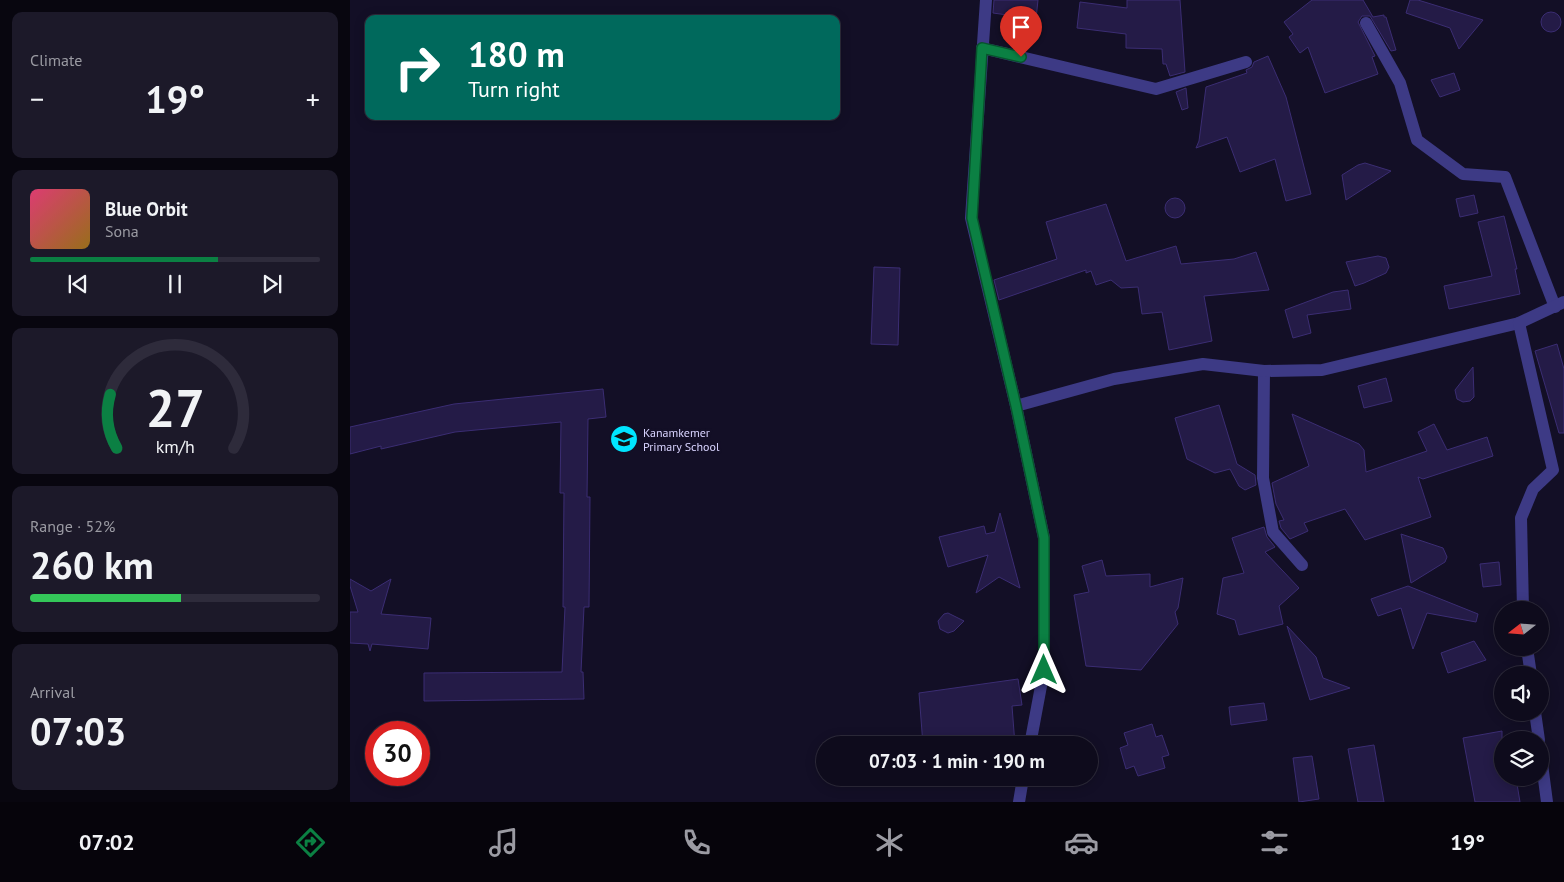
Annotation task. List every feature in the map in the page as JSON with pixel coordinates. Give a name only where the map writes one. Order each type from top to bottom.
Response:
[{"type":"street","points":[[986,0],[972,218],[1016,406],[1044,538],[1044,670],[1032,736]]},
{"type":"street","points":[[1016,406],[1114,379],[1203,364],[1264,371],[1322,370],[1519,323],[1559,304],[1504,177],[1462,174],[1417,140],[1400,83],[1366,23]]},
{"type":"street","points":[[982,48],[1156,89],[1246,62]]},
{"type":"street","points":[[1519,323],[1559,469],[1533,489],[1522,518],[1523,601]]},
{"type":"street","points":[[1264,371],[1263,478],[1273,532],[1302,565]]},
{"type":"street","points":[[1019,802],[1022,786]]},
{"type":"street","points":[[1545,786],[1547,802]]},
{"type":"building","points":[[994,0],[1038,0],[1036,19],[993,13]]},
{"type":"building","points":[[1127,0],[1180,0],[1185,72],[1170,76],[1166,64],[1163,64],[1162,49],[1126,48],[1126,34],[1077,28],[1080,2],[1127,8]]},
{"type":"building","points":[[1312,0],[1363,0],[1373,17],[1384,15],[1386,17],[1396,50],[1391,51],[1370,16],[1362,16],[1358,22],[1375,56],[1372,57],[1378,74],[1325,93],[1308,47],[1300,53],[1289,37],[1293,34],[1284,22]]},
{"type":"building","points":[[1410,0],[1418,0],[1483,20],[1459,49],[1450,28],[1406,13]]},
{"type":"building","points":[[1551,12],[1558,15],[1561,22],[1558,29],[1551,32],[1544,29],[1541,22],[1544,15]]},
{"type":"building","points":[[1268,56],[1286,97],[1311,194],[1286,201],[1275,159],[1240,172],[1227,137],[1196,148],[1199,141],[1206,87],[1247,73],[1246,70],[1252,67],[1254,62]]},
{"type":"building","points":[[1454,73],[1460,90],[1440,97],[1431,80]]},
{"type":"building","points":[[1186,88],[1188,108],[1182,110],[1176,92]]},
{"type":"building","points":[[1365,163],[1391,171],[1346,200],[1342,175]]},
{"type":"building","points":[[1474,195],[1478,213],[1460,217],[1456,199]]},
{"type":"building","points":[[1175,198],[1182,201],[1185,208],[1182,215],[1175,218],[1168,215],[1165,208],[1168,201]]},
{"type":"building","points":[[1106,204],[1126,261],[1176,246],[1181,264],[1234,259],[1256,252],[1269,290],[1204,296],[1212,341],[1169,350],[1162,312],[1142,314],[1138,287],[1121,288],[1111,280],[1096,285],[1091,271],[1086,273],[1086,270],[999,300],[994,280],[1057,259],[1046,222]]},
{"type":"building","points":[[1504,216],[1517,269],[1515,269],[1520,294],[1449,309],[1444,286],[1492,276],[1478,222]]},
{"type":"building","points":[[1378,256],[1386,258],[1389,267],[1386,273],[1355,286],[1346,262]]},
{"type":"building","points":[[874,267],[900,268],[898,345],[871,344]]},
{"type":"building","points":[[1348,290],[1351,309],[1307,315],[1311,333],[1293,338],[1285,310],[1333,292]]},
{"type":"building","points":[[1557,344],[1564,369],[1564,433],[1559,433],[1535,351]]},
{"type":"building","points":[[1473,367],[1474,397],[1470,401],[1463,402],[1457,399],[1455,390]]},
{"type":"building","points":[[1386,378],[1392,401],[1364,408],[1358,386]]},
{"type":"building","points":[[603,389],[606,417],[588,419],[587,497],[590,497],[589,607],[584,607],[581,672],[583,672],[584,699],[424,701],[424,673],[562,672],[565,607],[563,607],[564,493],[560,493],[561,422],[455,432],[350,454],[350,427],[454,404]]},
{"type":"building","points":[[1219,405],[1237,464],[1255,475],[1256,485],[1245,490],[1239,486],[1230,469],[1215,473],[1187,459],[1175,418]]},
{"type":"building","points":[[1292,414],[1359,444],[1364,450],[1366,472],[1427,451],[1418,432],[1434,424],[1447,450],[1487,437],[1493,456],[1423,479],[1418,477],[1431,517],[1365,540],[1345,509],[1304,523],[1308,531],[1290,539],[1281,528],[1279,521],[1284,520],[1276,504],[1272,483],[1309,466]]},
{"type":"building","points":[[1000,513],[1020,588],[999,577],[976,593],[988,555],[948,567],[939,537],[984,526],[986,534],[995,532]]},
{"type":"building","points":[[1264,527],[1267,537],[1275,547],[1265,552],[1299,588],[1279,606],[1283,624],[1239,635],[1235,620],[1217,614],[1223,578],[1244,573],[1232,538]]},
{"type":"building","points":[[1401,534],[1443,548],[1447,557],[1445,562],[1411,583]]},
{"type":"building","points":[[1102,560],[1106,576],[1150,574],[1150,587],[1183,578],[1178,608],[1175,612],[1178,624],[1141,670],[1086,666],[1074,595],[1089,592],[1082,566]]},
{"type":"building","points":[[1499,562],[1501,585],[1483,587],[1480,564]]},
{"type":"building","points":[[350,579],[371,591],[391,579],[381,614],[431,618],[428,649],[372,644],[370,651],[368,644],[350,643],[350,612],[358,612],[350,586]]},
{"type":"building","points":[[1408,586],[1478,614],[1476,622],[1427,613],[1413,649],[1401,608],[1378,616],[1371,599]]},
{"type":"building","points":[[948,613],[964,621],[954,631],[948,633],[940,629],[938,621],[944,614]]},
{"type":"building","points":[[1287,626],[1316,657],[1323,678],[1350,688],[1310,700]]},
{"type":"building","points":[[1474,641],[1486,660],[1448,673],[1441,653]]},
{"type":"building","points":[[1018,679],[1022,705],[1012,706],[1014,736],[922,736],[919,693]]},
{"type":"building","points":[[1264,703],[1267,720],[1231,725],[1229,707]]},
{"type":"building","points":[[1152,724],[1156,737],[1162,735],[1169,755],[1162,757],[1165,768],[1138,776],[1134,766],[1126,769],[1120,748],[1128,745],[1124,733]]},
{"type":"building","points":[[1494,732],[1494,786],[1517,786],[1520,802],[1475,802],[1463,738]]},
{"type":"building","points":[[1374,745],[1384,802],[1358,802],[1348,749]]},
{"type":"building","points":[[1312,756],[1319,799],[1299,802],[1293,758]]},
{"type":"place","name":"Kanamkemer Primary School","points":[[624,439]]},
{"type":"route","points":[[1021,57],[982,48],[972,218],[1016,406],[1044,538],[1044,670]]}]
